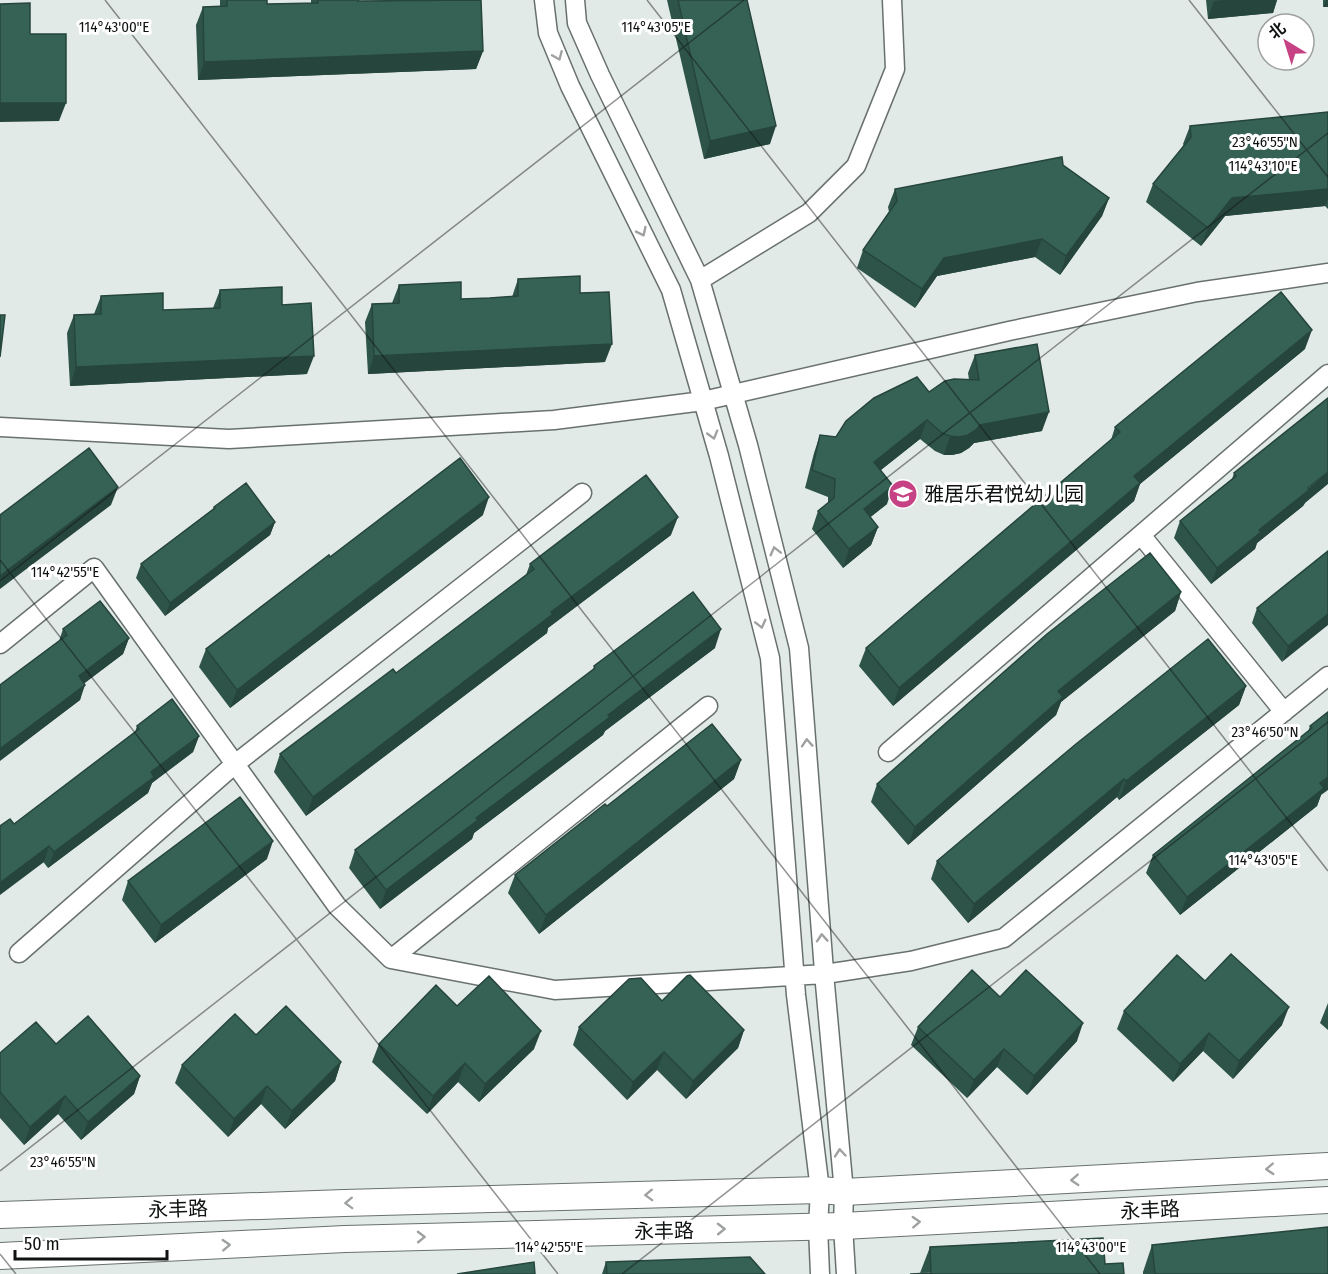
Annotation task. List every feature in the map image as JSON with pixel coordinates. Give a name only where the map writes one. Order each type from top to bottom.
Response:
[{"type":"street","points":[[544,0],[548,33],[570,86],[671,290],[719,456],[770,658],[795,977],[832,1191],[830,1226],[846,1274]]},
{"type":"street","points":[[574,0],[578,23],[600,75],[700,280],[751,456],[800,648],[825,974],[832,1191],[830,1226],[820,1274]]},
{"type":"street","points":[[700,280],[809,213],[856,166],[895,69],[892,0]]},
{"type":"street","points":[[0,428],[229,440],[554,420],[703,401],[1009,331],[1197,292],[1328,273]]},
{"type":"street","points":[[888,752],[1328,374]]},
{"type":"street","points":[[18,953],[235,764],[582,493]]},
{"type":"street","points":[[1141,535],[1284,712]]},
{"type":"street","points":[[0,644],[94,568],[337,906],[391,959],[555,990],[825,974],[911,961],[1004,938],[1328,676]]},
{"type":"street","points":[[391,959],[708,706]]},
{"type":"street","name":"永丰路","points":[[0,1215],[344,1203],[832,1191],[1328,1166]]},
{"type":"street","name":"永丰路","points":[[0,1256],[345,1239],[830,1226],[1328,1200]]},
{"type":"building","points":[[227,0],[267,0],[267,4],[318,3],[318,0],[481,0],[483,51],[204,62],[203,7],[227,6]]},
{"type":"building","points":[[678,0],[747,0],[776,126],[710,141]]},
{"type":"building","points":[[30,3],[30,34],[66,34],[66,103],[0,103],[0,4]]},
{"type":"building","points":[[1328,112],[1328,189],[1232,198],[1208,228],[1153,184],[1191,137],[1190,126]]},
{"type":"building","points":[[1062,157],[1063,165],[1109,198],[1066,256],[1042,239],[944,258],[922,289],[863,250],[897,201],[895,189]]},
{"type":"building","points":[[580,276],[580,293],[609,292],[612,344],[374,356],[372,304],[399,303],[399,285],[461,282],[461,299],[490,298],[518,296],[518,279]]},
{"type":"building","points":[[282,287],[282,305],[311,303],[314,356],[76,367],[74,315],[101,314],[101,296],[163,293],[163,310],[220,308],[220,290]]},
{"type":"building","points":[[1281,292],[1312,330],[1134,476],[1140,483],[899,688],[866,648],[1120,432],[1115,427]]},
{"type":"building","points":[[0,315],[5,315],[0,357]]},
{"type":"building","points":[[1037,344],[1049,412],[980,425],[968,435],[959,437],[942,433],[927,420],[874,462],[893,486],[864,509],[878,527],[849,549],[818,511],[834,498],[835,479],[812,470],[820,435],[836,437],[846,421],[874,398],[917,377],[929,392],[945,381],[979,380],[975,355]]},
{"type":"building","points":[[1328,398],[1328,472],[1217,568],[1180,521],[1236,476],[1234,473]]},
{"type":"building","points":[[89,448],[118,487],[0,576],[0,515]]},
{"type":"building","points":[[460,458],[489,497],[237,690],[206,649]]},
{"type":"building","points":[[646,475],[678,517],[551,612],[553,614],[313,797],[280,754],[393,669],[396,673],[534,569],[530,564]]},
{"type":"building","points":[[246,483],[275,522],[170,603],[141,564]]},
{"type":"building","points":[[1328,551],[1328,614],[1288,646],[1257,608]]},
{"type":"building","points":[[1150,553],[1181,592],[1058,691],[1063,697],[915,827],[877,784],[1047,634]]},
{"type":"building","points":[[693,592],[721,629],[386,890],[355,850]]},
{"type":"building","points":[[100,601],[129,638],[79,676],[85,685],[0,749],[0,685],[67,635],[63,629]]},
{"type":"building","points":[[1208,639],[1246,686],[1126,781],[1124,779],[974,904],[937,861],[1076,744]]},
{"type":"building","points":[[172,699],[199,736],[151,772],[154,777],[54,852],[49,846],[0,883],[0,826],[10,819],[14,824],[139,729],[137,726]]},
{"type":"building","points":[[1328,712],[1328,777],[1320,783],[1324,788],[1187,897],[1153,855],[1312,728],[1310,726]]},
{"type":"building","points":[[712,724],[741,760],[546,915],[515,875]]},
{"type":"building","points":[[240,797],[273,841],[161,925],[128,881]]},
{"type":"building","points":[[1231,954],[1289,1007],[1239,1061],[1209,1033],[1180,1064],[1124,1011],[1177,955],[1205,981]]},
{"type":"building","points":[[972,970],[1000,997],[1026,970],[1083,1023],[1034,1076],[1004,1049],[974,1080],[918,1027]]},
{"type":"building","points":[[690,975],[744,1030],[693,1081],[664,1052],[633,1082],[579,1027],[629,979],[641,978],[662,1001]]},
{"type":"building","points":[[489,976],[541,1031],[485,1084],[465,1063],[433,1096],[379,1044],[436,985],[457,1006]]},
{"type":"building","points":[[286,1006],[341,1062],[292,1111],[267,1086],[234,1119],[182,1065],[235,1014],[256,1035]]},
{"type":"building","points":[[88,1016],[140,1076],[88,1122],[65,1096],[30,1127],[0,1092],[0,1053],[36,1022],[56,1044]]},
{"type":"building","points":[[1328,1227],[1328,1274],[1155,1274],[1152,1245]]},
{"type":"building","points":[[1103,1238],[1105,1264],[1123,1263],[1124,1274],[910,1274],[931,1273],[930,1247]]},
{"type":"building","points":[[750,1257],[765,1274],[607,1274],[606,1262]]},
{"type":"building","points":[[534,1262],[535,1274],[457,1274]]},
{"type":"place","name":"雅居乐君悦幼儿园","points":[[903,494]]}]
